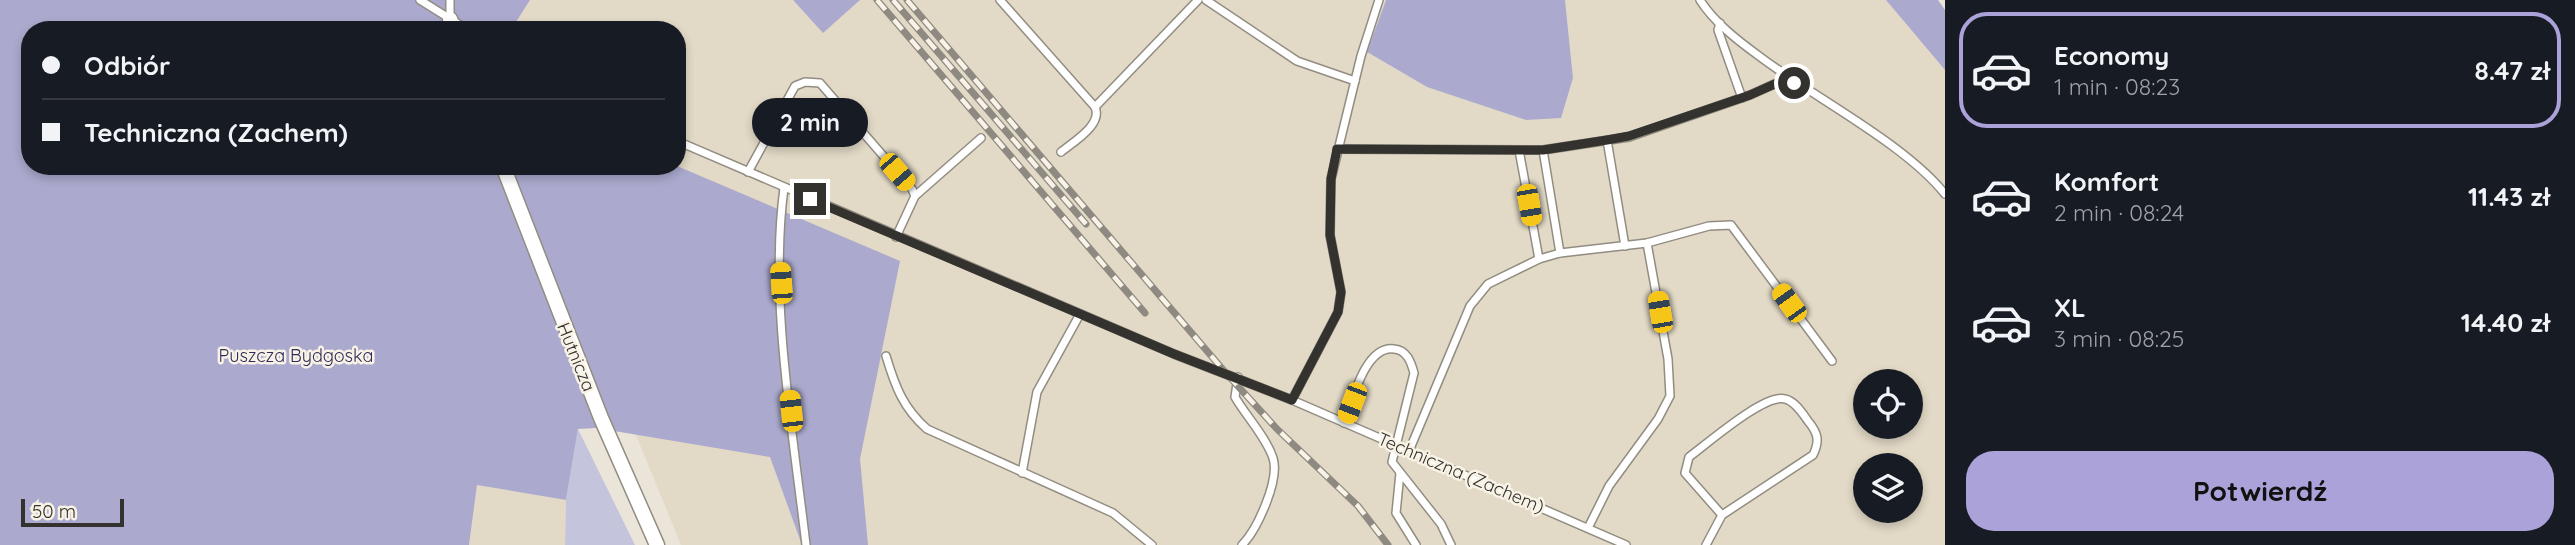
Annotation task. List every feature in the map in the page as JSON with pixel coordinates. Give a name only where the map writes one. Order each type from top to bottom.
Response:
[{"type":"street","name":"Hutnicza","points":[[506,175],[601,418],[657,545]]},
{"type":"lane","points":[[420,0],[448,21]]},
{"type":"lane","points":[[450,0],[452,21]]},
{"type":"lane","points":[[1000,0],[1095,107],[1098,114],[1096,122],[1061,152]]},
{"type":"lane","points":[[1095,107],[1198,0]]},
{"type":"lane","points":[[1206,0],[1297,61],[1355,81]]},
{"type":"lane","points":[[1292,400],[1338,312],[1341,292],[1330,235],[1331,179],[1355,81],[1379,0]]},
{"type":"lane","points":[[1700,0],[1720,23],[1788,78],[1871,132],[1934,180],[1945,194]]},
{"type":"lane","points":[[1720,23],[1718,30],[1742,98]]},
{"type":"lane","points":[[1337,149],[1543,150],[1607,140],[1629,136],[1742,98],[1788,78]]},
{"type":"lane","points":[[748,172],[795,86],[805,82],[820,83],[915,196]]},
{"type":"lane","points":[[896,237],[915,196],[981,138]]},
{"type":"lane","points":[[1607,140],[1625,246]]},
{"type":"lane","name":"Techniczna (Zachem)","points":[[686,145],[896,237],[1238,377],[1626,545]]},
{"type":"lane","points":[[1519,150],[1539,260]]},
{"type":"lane","points":[[1543,150],[1560,253]]},
{"type":"lane","points":[[784,188],[778,232],[784,334],[806,545]]},
{"type":"lane","points":[[1409,451],[1470,306],[1488,284],[1560,253],[1647,243],[1709,226],[1731,225],[1832,361]]},
{"type":"lane","points":[[1588,528],[1609,486],[1658,419],[1670,396],[1668,359],[1647,243]]},
{"type":"lane","points":[[1023,473],[1037,392],[1080,314]]},
{"type":"lane","points":[[1344,423],[1367,363],[1381,351],[1398,349],[1410,359],[1414,373],[1392,462],[1441,524],[1450,544]]},
{"type":"lane","points":[[886,356],[898,393],[912,416],[927,429],[980,450],[1023,473],[1068,490],[1113,513],[1152,545]]},
{"type":"lane","points":[[1238,377],[1234,397],[1267,448],[1274,469],[1261,516],[1252,534],[1242,545]]},
{"type":"lane","points":[[1706,545],[1722,515],[1813,455],[1817,447],[1817,433],[1799,409],[1785,399],[1768,399],[1689,457],[1685,473],[1722,515]]},
{"type":"lane","points":[[1401,472],[1396,513],[1416,545]]},
{"type":"shaded area","points":[[530,0],[793,0],[823,33],[860,0],[1386,0],[1368,53],[1427,87],[1526,120],[1561,117],[1573,78],[1565,0],[1886,0],[1945,70],[1945,545],[681,545],[530,175],[686,175],[686,21],[517,21]]},
{"type":"shaded area","points":[[578,429],[635,545],[565,545],[566,500]]},
{"type":"shaded area","points":[[477,485],[566,500],[565,545],[469,545]]},
{"type":"green space","name":"Puszcza Bydgoska","points":[[0,0],[530,0],[517,21],[21,21],[21,175],[686,175],[686,170],[900,261],[860,459],[868,545],[802,545],[770,457],[596,428],[578,429],[566,500],[477,485],[469,545],[0,545]]},
{"type":"green space","points":[[793,0],[860,0],[823,33]]},
{"type":"green space","points":[[1386,0],[1565,0],[1573,78],[1561,118],[1526,120],[1427,87],[1367,52]]},
{"type":"green space","points":[[1886,0],[1938,0],[1945,10],[1945,70]]},
{"type":"railway","points":[[877,0],[1145,313]]},
{"type":"railway","points":[[893,0],[1086,224]]},
{"type":"railway","points":[[907,0],[1225,372],[1277,429],[1358,506],[1388,545]]},
{"type":"route","points":[[810,199],[1174,354],[1292,400],[1338,312],[1341,292],[1330,235],[1331,179],[1337,149],[1543,150],[1629,136],[1750,95],[1788,78],[1794,83]]}]
